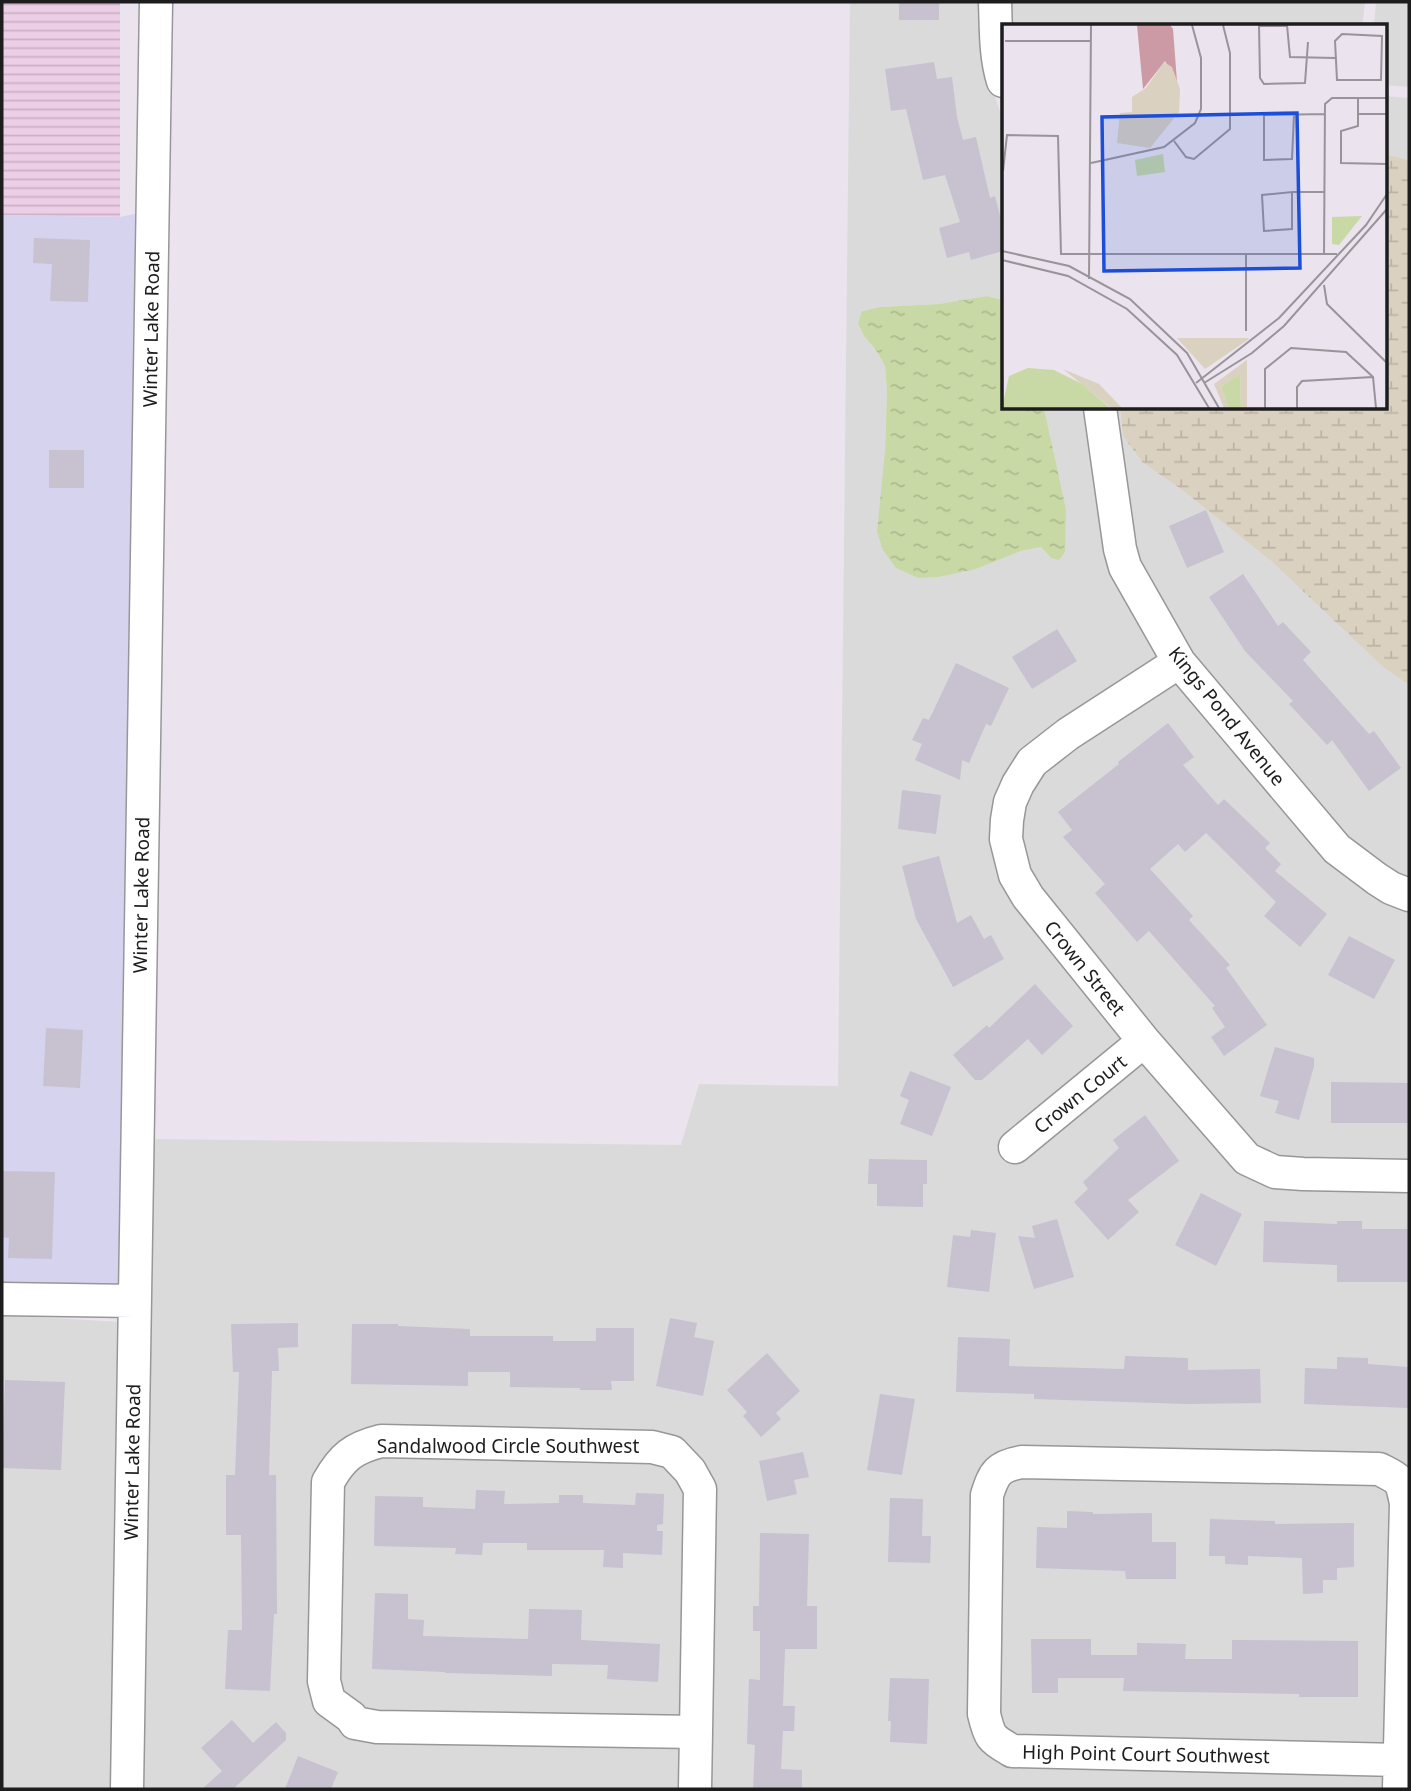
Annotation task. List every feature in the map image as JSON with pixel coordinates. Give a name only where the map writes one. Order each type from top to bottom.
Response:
[{"type":"street","name":"Winter Lake Road","points":[[127,1789],[156,2]]},
{"type":"street","points":[[995,2],[996,36],[1002,76]]},
{"type":"street","name":"Kings Pond Avenue","points":[[1100,410],[1120,549],[1125,567],[1180,662],[1337,849],[1391,888],[1409,895]]},
{"type":"street","name":"Crown Street","points":[[1180,662],[1068,734],[1032,762],[1010,802],[1007,820],[1006,839],[1015,875],[1028,897],[1144,1041],[1247,1159],[1275,1172],[1409,1176]]},
{"type":"street","name":"Crown Court","points":[[1015,1147],[1144,1041]]},
{"type":"street","points":[[2,1299],[134,1301]]},
{"type":"street","name":"Sandalwood Circle Southwest","points":[[695,1789],[696,1732],[700,1489],[690,1471],[672,1452],[652,1447],[381,1441],[361,1446],[337,1465],[328,1482],[324,1681],[329,1701],[355,1723],[377,1727],[696,1732]]},
{"type":"street","name":"High Point Court Southwest","points":[[1022,1462],[1380,1468],[1397,1478],[1406,1503],[1399,1774],[1012,1752],[992,1738],[984,1714],[987,1495],[993,1477],[1001,1468],[1022,1462]]},
{"type":"shaded area","points":[[2,2],[120,2],[120,217],[2,215]]},
{"type":"shaded area","points":[[850,2],[981,2],[987,74],[1002,117],[1002,300],[987,296],[939,304],[880,307],[862,311],[864,335],[885,366],[885,451],[976,569],[1021,551],[1041,547],[1051,558],[1066,509],[1044,410],[1087,410],[1162,658],[993,820],[1126,1040],[996,1147],[1015,1165],[1143,1059],[1236,1166],[1409,1188],[1409,1469],[1001,1454],[975,1734],[1385,1772],[1385,1789],[709,1789],[714,1490],[676,1440],[325,1459],[320,1710],[682,1744],[681,1789],[140,1789],[151,1139],[681,1145],[699,1084],[838,1086]]},
{"type":"shaded area","points":[[1008,2],[1365,2],[1362,24],[1010,24]]},
{"type":"shaded area","points":[[1376,2],[1409,2],[1409,87],[1386,85],[1386,24],[1374,24]]},
{"type":"shaded area","points":[[1386,96],[1409,98],[1409,160],[1386,154]]},
{"type":"shaded area","points":[[139,213],[121,1289],[2,1287],[2,215],[120,217]]},
{"type":"shaded area","points":[[1114,410],[1120,410],[1123,436],[1143,463],[1181,489],[1271,561],[1383,667],[1409,685],[1409,882],[1347,841],[1191,656],[1138,563]]},
{"type":"shaded area","points":[[1177,679],[1409,908],[1409,1164],[1279,1160],[1256,1149],[1163,1043],[1040,890],[1028,870],[1020,838],[1023,806],[1043,770]]},
{"type":"shaded area","points":[[2,1315],[120,1322],[113,1789],[2,1789]]},
{"type":"shaded area","points":[[383,1454],[664,1462],[686,1492],[682,1720],[363,1712],[341,1694],[338,1679],[342,1485],[368,1457]]},
{"type":"shaded area","points":[[1014,1475],[1376,1481],[1387,1487],[1392,1504],[1386,1747],[1017,1739],[1003,1730],[998,1712],[1001,1497],[1006,1482]]},
{"type":"green space","points":[[1386,154],[1409,160],[1409,685],[1383,667],[1271,561],[1181,489],[1143,463],[1123,436],[1120,410],[1386,410]]},
{"type":"water","points":[[987,296],[1002,300],[1002,410],[1044,410],[1066,509],[1065,552],[1059,560],[1051,558],[1041,547],[1021,551],[976,569],[918,578],[896,568],[883,550],[877,532],[885,451],[885,366],[858,323],[862,311],[880,307],[939,304]]},
{"type":"building","points":[[899,2],[939,2],[939,20],[899,20]]},
{"type":"building","points":[[934,62],[937,79],[952,77],[963,140],[976,137],[990,198],[995,196],[1002,223],[1002,251],[971,260],[969,252],[947,258],[939,228],[960,222],[945,175],[923,180],[906,109],[891,111],[885,69]]},
{"type":"building","points":[[34,238],[90,240],[88,302],[50,301],[52,264],[33,263]]},
{"type":"building","points":[[49,450],[84,450],[84,488],[49,488]]},
{"type":"building","points":[[1206,510],[1224,552],[1187,568],[1169,526]]},
{"type":"building","points":[[1243,574],[1278,626],[1283,622],[1311,652],[1303,660],[1369,734],[1374,731],[1401,768],[1369,791],[1332,740],[1327,745],[1289,704],[1293,701],[1245,651],[1209,597]]},
{"type":"building","points":[[1057,629],[1077,661],[1032,689],[1012,657]]},
{"type":"building","points":[[956,663],[1009,688],[991,726],[986,724],[969,763],[962,760],[960,780],[915,760],[922,744],[912,740],[923,718],[929,720]]},
{"type":"building","points":[[1168,723],[1194,757],[1183,765],[1218,805],[1224,799],[1270,843],[1265,848],[1281,864],[1275,871],[1327,914],[1300,947],[1264,916],[1276,902],[1206,833],[1185,852],[1178,844],[1150,869],[1193,916],[1189,920],[1230,965],[1226,968],[1267,1025],[1224,1056],[1211,1037],[1225,1027],[1212,1008],[1215,1006],[1149,931],[1137,942],[1095,893],[1105,884],[1063,837],[1072,830],[1058,812]]},
{"type":"building","points":[[902,790],[941,795],[936,834],[898,829]]},
{"type":"building","points":[[939,856],[957,923],[971,915],[984,939],[991,935],[1004,959],[953,987],[916,919],[902,866]]},
{"type":"building","points":[[1349,936],[1395,960],[1374,999],[1328,975]]},
{"type":"building","points":[[1035,984],[1073,1026],[1042,1055],[1028,1039],[982,1080],[975,1080],[953,1055],[987,1025],[989,1028]]},
{"type":"building","points":[[46,1028],[83,1030],[80,1088],[43,1086]]},
{"type":"building","points":[[1275,1047],[1314,1058],[1299,1120],[1275,1113],[1279,1101],[1260,1096]]},
{"type":"building","points":[[910,1071],[951,1087],[932,1136],[900,1124],[909,1100],[900,1096]]},
{"type":"building","points":[[1331,1082],[1409,1083],[1409,1123],[1331,1123]]},
{"type":"building","points":[[1145,1115],[1179,1161],[1128,1200],[1139,1212],[1108,1240],[1074,1202],[1088,1189],[1083,1182],[1119,1148],[1113,1140]]},
{"type":"building","points":[[869,1159],[927,1160],[923,1207],[877,1206],[877,1184],[868,1184]]},
{"type":"building","points":[[2,1171],[55,1172],[52,1259],[8,1258],[9,1238],[2,1237]]},
{"type":"building","points":[[1201,1193],[1242,1214],[1216,1266],[1175,1245]]},
{"type":"building","points":[[1057,1219],[1074,1277],[1034,1289],[1018,1236],[1035,1238],[1032,1226]]},
{"type":"building","points":[[1264,1221],[1337,1224],[1337,1221],[1362,1221],[1362,1229],[1409,1229],[1409,1282],[1337,1282],[1337,1265],[1263,1262]]},
{"type":"building","points":[[971,1230],[996,1233],[989,1292],[947,1287],[953,1235],[970,1237]]},
{"type":"building","points":[[670,1318],[697,1323],[694,1337],[714,1341],[703,1396],[656,1386]]},
{"type":"building","points":[[298,1323],[298,1347],[278,1348],[279,1371],[272,1371],[269,1475],[276,1475],[277,1614],[274,1614],[270,1691],[225,1689],[228,1630],[242,1630],[241,1535],[226,1535],[226,1475],[235,1475],[239,1372],[233,1372],[231,1324]]},
{"type":"building","points":[[352,1324],[470,1329],[470,1336],[553,1336],[553,1341],[596,1341],[596,1328],[634,1328],[634,1381],[611,1381],[612,1390],[510,1387],[510,1372],[468,1372],[468,1386],[351,1384]]},
{"type":"building","points":[[958,1337],[1010,1339],[1009,1366],[1124,1369],[1125,1356],[1188,1358],[1188,1370],[1260,1369],[1261,1403],[1187,1404],[1034,1399],[1034,1394],[956,1392]]},
{"type":"building","points":[[767,1353],[800,1391],[776,1413],[781,1419],[761,1437],[743,1416],[747,1412],[727,1390]]},
{"type":"building","points":[[1337,1357],[1368,1358],[1368,1364],[1409,1367],[1409,1408],[1304,1404],[1305,1368],[1337,1369]]},
{"type":"building","points":[[5,1380],[65,1382],[61,1470],[2,1468]]},
{"type":"building","points":[[880,1394],[915,1399],[902,1475],[867,1470]]},
{"type":"building","points":[[803,1452],[809,1477],[794,1480],[797,1494],[767,1501],[759,1461]]},
{"type":"building","points":[[476,1490],[505,1491],[504,1504],[559,1503],[559,1495],[583,1495],[583,1503],[635,1505],[636,1493],[664,1494],[663,1524],[657,1525],[657,1531],[663,1531],[662,1555],[623,1553],[623,1568],[603,1567],[604,1550],[527,1550],[527,1543],[483,1543],[482,1555],[455,1554],[456,1548],[374,1546],[375,1496],[423,1497],[423,1507],[475,1509]]},
{"type":"building","points":[[890,1498],[923,1499],[922,1536],[931,1536],[930,1563],[888,1562]]},
{"type":"building","points":[[1067,1511],[1093,1514],[1152,1513],[1152,1542],[1176,1542],[1176,1579],[1126,1579],[1125,1571],[1036,1568],[1037,1527],[1067,1528]]},
{"type":"building","points":[[1210,1519],[1275,1521],[1275,1524],[1354,1523],[1354,1567],[1337,1568],[1337,1580],[1323,1580],[1323,1593],[1303,1594],[1302,1558],[1248,1556],[1248,1565],[1225,1564],[1225,1556],[1209,1556]]},
{"type":"building","points":[[760,1533],[809,1534],[807,1606],[817,1606],[817,1649],[785,1649],[783,1706],[795,1706],[794,1731],[783,1731],[781,1769],[802,1770],[802,1789],[753,1789],[755,1745],[747,1744],[749,1679],[760,1680],[760,1631],[753,1631],[753,1606],[759,1606]]},
{"type":"building","points":[[375,1593],[408,1594],[408,1619],[424,1620],[423,1636],[528,1639],[529,1609],[582,1610],[581,1640],[660,1644],[658,1682],[607,1679],[608,1665],[552,1664],[552,1676],[372,1669]]},
{"type":"building","points":[[1031,1639],[1091,1639],[1091,1655],[1137,1655],[1137,1643],[1186,1644],[1185,1659],[1232,1659],[1232,1640],[1358,1641],[1358,1697],[1123,1691],[1124,1678],[1058,1678],[1058,1693],[1032,1693]]},
{"type":"building","points":[[890,1678],[929,1679],[927,1744],[890,1742]]},
{"type":"building","points":[[232,1720],[253,1743],[276,1722],[286,1733],[286,1740],[233,1789],[202,1789],[222,1771],[201,1748]]},
{"type":"building","points":[[298,1756],[338,1772],[331,1789],[285,1789]]}]
